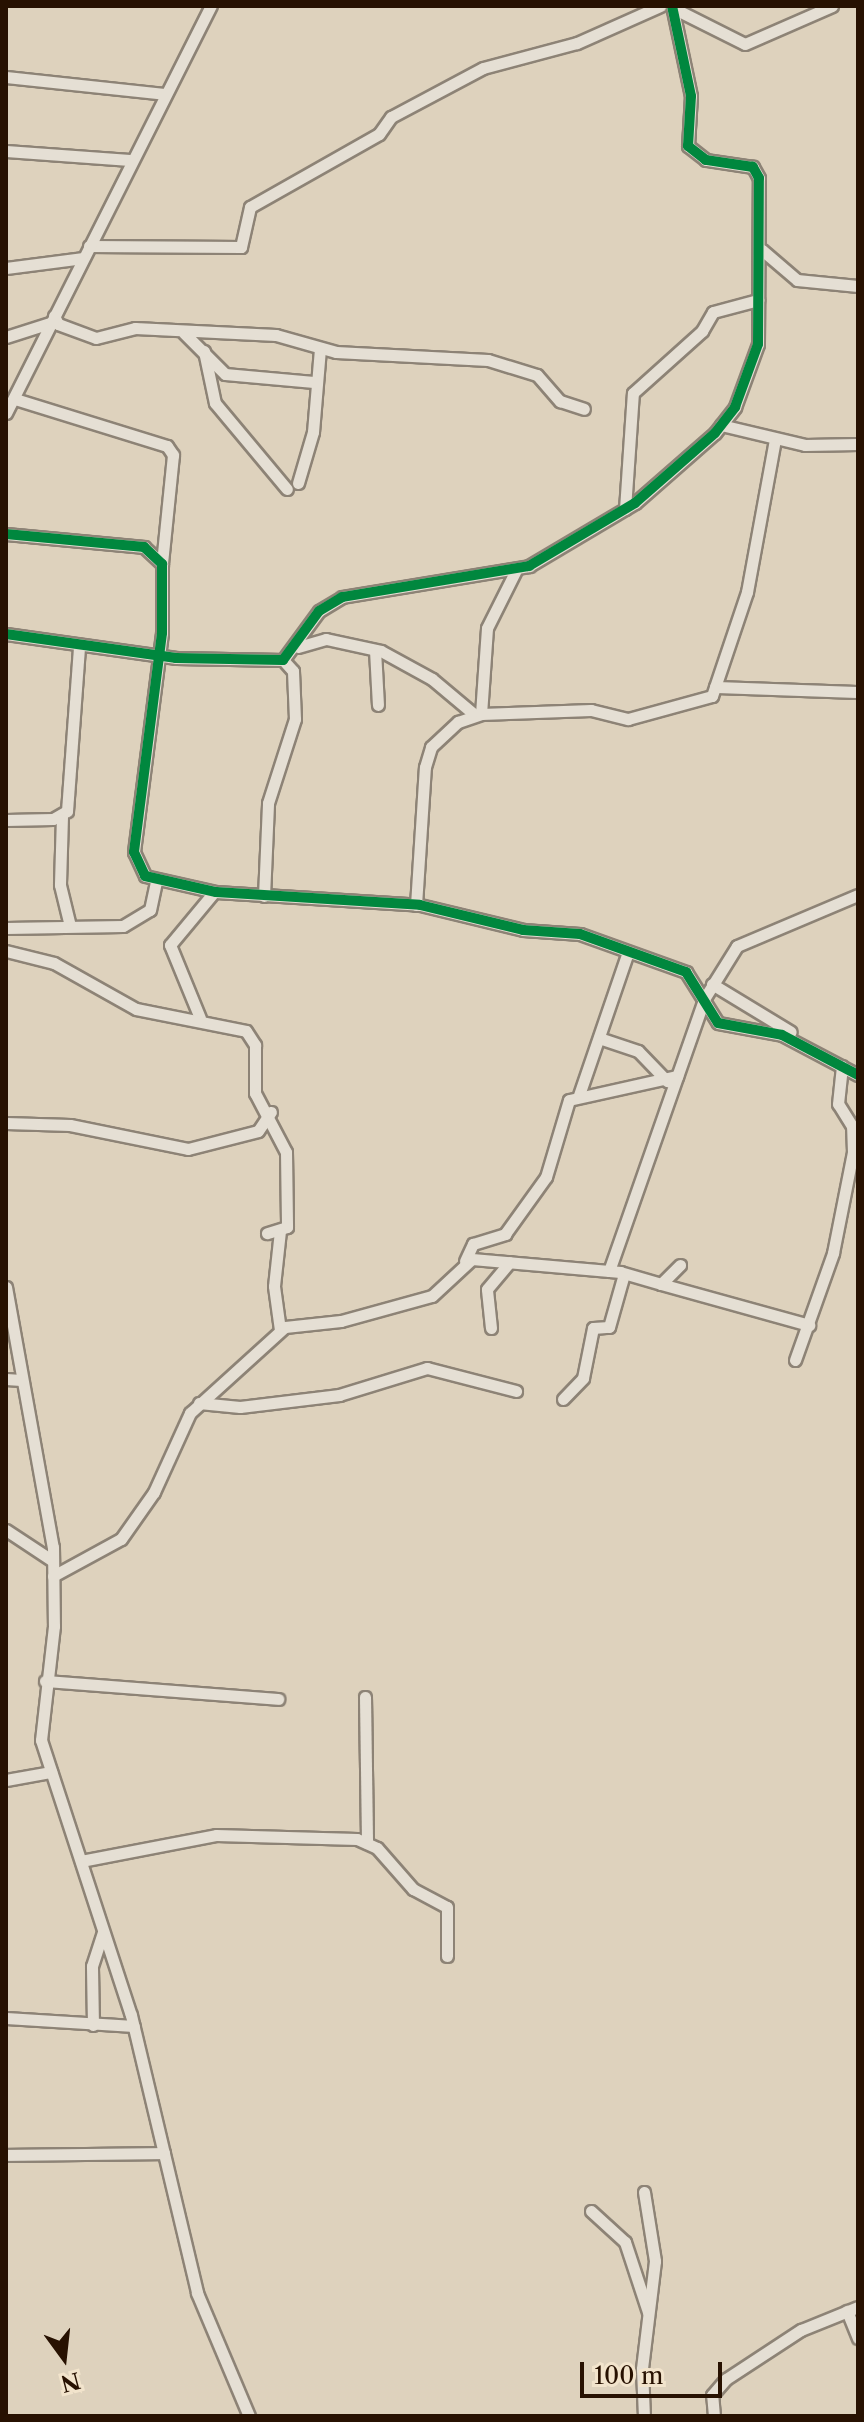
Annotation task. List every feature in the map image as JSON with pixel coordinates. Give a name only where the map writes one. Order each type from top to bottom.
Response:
[{"type":"street","points":[[6,413],[130,160],[211,6]]},
{"type":"street","points":[[89,246],[241,247],[250,207],[379,134],[391,117],[483,68],[577,43],[668,7],[745,44],[832,6]]},
{"type":"street","points":[[6,634],[159,656],[283,660],[298,647],[319,611],[342,597],[516,570],[625,509],[721,425],[748,381],[758,344],[762,250],[756,171],[706,160],[688,146],[691,96],[668,7]]},
{"type":"street","points":[[6,77],[164,94]]},
{"type":"street","points":[[6,151],[130,160]]},
{"type":"street","points":[[762,250],[797,280],[858,286]]},
{"type":"street","points":[[6,268],[83,258]]},
{"type":"street","points":[[625,509],[633,393],[702,331],[713,312],[758,300]]},
{"type":"street","points":[[52,319],[96,338],[135,328],[293,337],[320,348],[488,360],[537,375],[560,401],[584,409]]},
{"type":"street","points":[[6,337],[52,319]]},
{"type":"street","points":[[184,333],[225,374],[314,382]]},
{"type":"street","points":[[204,351],[215,403],[293,486],[313,432],[314,382],[320,348]]},
{"type":"street","points":[[15,399],[167,446],[173,455],[162,564],[159,656],[134,852],[139,870],[156,881],[214,892],[416,905],[523,930],[580,934],[686,972],[718,1023],[782,1035],[823,1055]]},
{"type":"street","points":[[721,425],[775,440],[858,444]]},
{"type":"street","points":[[416,905],[428,757],[458,722],[478,714],[591,710],[628,719],[672,702],[705,703],[715,687],[747,592],[775,440]]},
{"type":"street","points":[[6,534],[144,547],[162,564]]},
{"type":"street","points":[[478,714],[487,628],[516,570]]},
{"type":"street","points":[[298,647],[331,639],[375,650],[432,679],[478,714]]},
{"type":"street","points":[[70,926],[60,885],[62,816],[71,792],[79,646]]},
{"type":"street","points":[[375,650],[378,705]]},
{"type":"street","points":[[264,896],[268,803],[295,719],[293,671],[283,660]]},
{"type":"street","points":[[715,687],[858,692]]},
{"type":"street","points":[[6,820],[62,816]]},
{"type":"street","points":[[6,928],[70,926],[143,918],[156,881]]},
{"type":"street","points":[[200,1018],[170,945],[214,892]]},
{"type":"street","points":[[609,1271],[672,1079],[704,999],[737,946],[858,895]]},
{"type":"street","points":[[6,951],[54,963],[136,1009],[228,1023],[252,1037],[251,1080],[271,1112],[286,1152],[287,1227],[267,1233]]},
{"type":"street","points":[[53,1576],[121,1539],[199,1403],[247,1368],[280,1330],[432,1296],[465,1261],[473,1244],[505,1234],[546,1177],[565,1107],[579,1095],[628,952]]},
{"type":"street","points":[[712,984],[858,1075]]},
{"type":"street","points":[[599,1038],[638,1051],[672,1079]]},
{"type":"street","points":[[795,1360],[840,1226],[855,1137],[838,1104],[842,1066]]},
{"type":"street","points":[[579,1095],[672,1079]]},
{"type":"street","points":[[6,1123],[70,1125],[188,1149],[258,1131],[271,1112]]},
{"type":"street","points":[[280,1231],[274,1286],[280,1330]]},
{"type":"street","points":[[465,1261],[609,1271],[809,1325]]},
{"type":"street","points":[[491,1328],[487,1289],[510,1262]]},
{"type":"street","points":[[661,1284],[680,1265]]},
{"type":"street","points":[[563,1399],[583,1378],[593,1328],[609,1327],[624,1274]]},
{"type":"street","points":[[6,1287],[12,1382],[53,1561],[41,1740],[134,2026],[197,2293],[249,2416]]},
{"type":"street","points":[[199,1403],[240,1407],[339,1395],[427,1368],[516,1391]]},
{"type":"street","points":[[6,1530],[53,1561]]},
{"type":"street","points":[[45,1681],[278,1699]]},
{"type":"street","points":[[365,1697],[367,1843]]},
{"type":"street","points":[[6,1780],[51,1772]]},
{"type":"street","points":[[81,1861],[216,1835],[367,1843],[413,1889],[447,1907],[447,1956]]},
{"type":"street","points":[[93,2025],[92,1966],[103,1932]]},
{"type":"street","points":[[6,2018],[134,2026]]},
{"type":"street","points":[[6,2155],[164,2153]]},
{"type":"street","points":[[644,2192],[655,2251],[644,2416]]},
{"type":"street","points":[[591,2211],[625,2242],[649,2317]]},
{"type":"street","points":[[714,2416],[712,2395],[726,2379],[801,2330],[852,2309],[858,2338]]},
{"type":"cycle path","points":[[6,634],[176,658],[283,660],[319,611],[342,597],[529,566],[635,503],[715,433],[735,407],[758,344],[759,178],[753,167],[706,160],[688,146],[691,96],[672,6]]},
{"type":"cycle path","points":[[6,534],[144,547],[162,564],[162,633],[134,852],[145,876],[216,892],[420,905],[523,930],[580,934],[686,972],[718,1023],[782,1035],[858,1075]]}]
